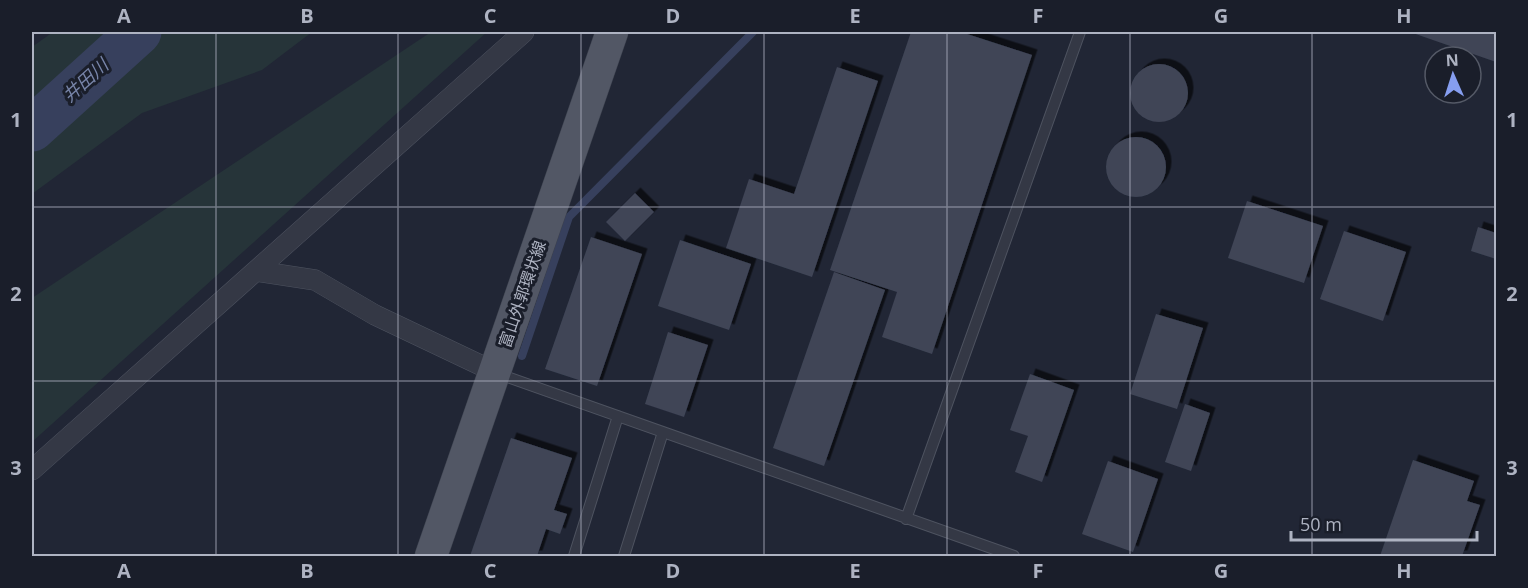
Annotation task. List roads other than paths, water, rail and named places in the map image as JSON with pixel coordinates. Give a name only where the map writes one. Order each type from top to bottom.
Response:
[{"type":"main road","name":"富山外郭環状線","points":[[431,556],[612,32]]},
{"type":"street","points":[[32,470],[524,32]]},
{"type":"street","points":[[256,270],[315,280],[375,315],[495,372]]},
{"type":"lane","points":[[906,519],[1080,32]]},
{"type":"lane","points":[[495,372],[1014,556]]},
{"type":"lane","points":[[574,556],[618,416]]},
{"type":"lane","points":[[624,556],[663,432]]},
{"type":"waterway","name":"井田川","points":[[32,129],[139,32]]},
{"type":"waterway","points":[[522,356],[569,217],[753,32]]}]
